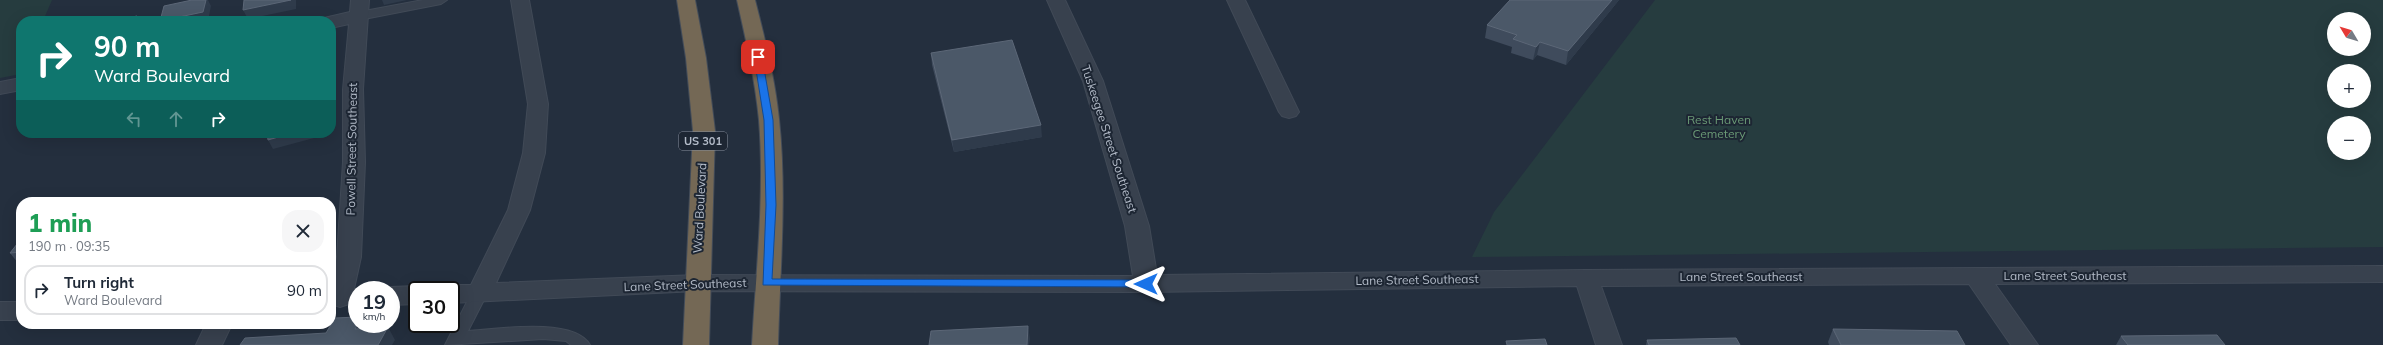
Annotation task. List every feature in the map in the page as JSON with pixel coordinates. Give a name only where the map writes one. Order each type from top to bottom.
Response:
[{"type":"highway","name":"Ward Boulevard","points":[[686,0],[696,58],[704,131],[697,283],[696,345]]},
{"type":"highway","points":[[746,0],[756,47],[768,120],[771,205],[765,345]]},
{"type":"street","points":[[480,292],[518,210],[534,153],[538,104],[520,0]]},
{"type":"street","name":"Tuskeegee Street Southeast","points":[[1056,0],[1092,81],[1137,226],[1146,284]]},
{"type":"street","points":[[1236,0],[1289,112]]},
{"type":"street","points":[[336,20],[359,8]]},
{"type":"street","name":"Powell Street Southeast","points":[[343,298],[349,250],[354,162],[353,89],[359,8]]},
{"type":"street","points":[[0,88],[16,85]]},
{"type":"street","points":[[1976,276],[2025,345]]},
{"type":"street","name":"Lane Street Southeast","points":[[460,293],[697,283],[1146,284],[1586,278],[1976,276],[2377,280]]},
{"type":"street","points":[[1586,278],[1609,345]]},
{"type":"street","points":[[0,311],[16,311]]},
{"type":"street","points":[[209,345],[217,329]]},
{"type":"lane","points":[[359,8],[441,0]]},
{"type":"lane","points":[[454,341],[480,292]]},
{"type":"lane","points":[[454,341],[543,334],[570,336],[582,345]]},
{"type":"green space","points":[[0,0],[52,0],[45,16],[16,16],[16,75],[0,78]]},
{"type":"green space","name":"Rest Haven Cemetery","points":[[1655,0],[2383,0],[2383,247],[1472,257],[1494,212]]},
{"type":"building","points":[[192,0],[206,0],[203,12],[184,16],[161,16],[164,6]]},
{"type":"building","points":[[244,0],[291,0],[243,10]]},
{"type":"building","points":[[1510,0],[1612,0],[1568,51],[1540,42],[1536,47],[1513,39],[1517,35],[1487,25]]},
{"type":"building","points":[[1012,40],[1041,125],[952,140],[931,53]]},
{"type":"building","points":[[16,245],[16,252],[10,253]]},
{"type":"building","points":[[348,317],[348,333],[385,333],[378,345],[240,345],[245,338],[326,333],[328,329],[336,329],[336,318]]},
{"type":"building","points":[[1028,326],[1027,345],[929,345],[931,331]]},
{"type":"building","points":[[1833,329],[1957,331],[1965,345],[1841,345]]},
{"type":"building","points":[[2217,335],[2225,345],[2128,345],[2121,336]]},
{"type":"building","points":[[1736,338],[1740,345],[1649,345],[1647,340]]},
{"type":"building","points":[[1545,339],[1547,345],[1507,345],[1506,341]]},
{"type":"route","points":[[758,57],[768,120],[771,205],[767,283],[1146,284]]}]
